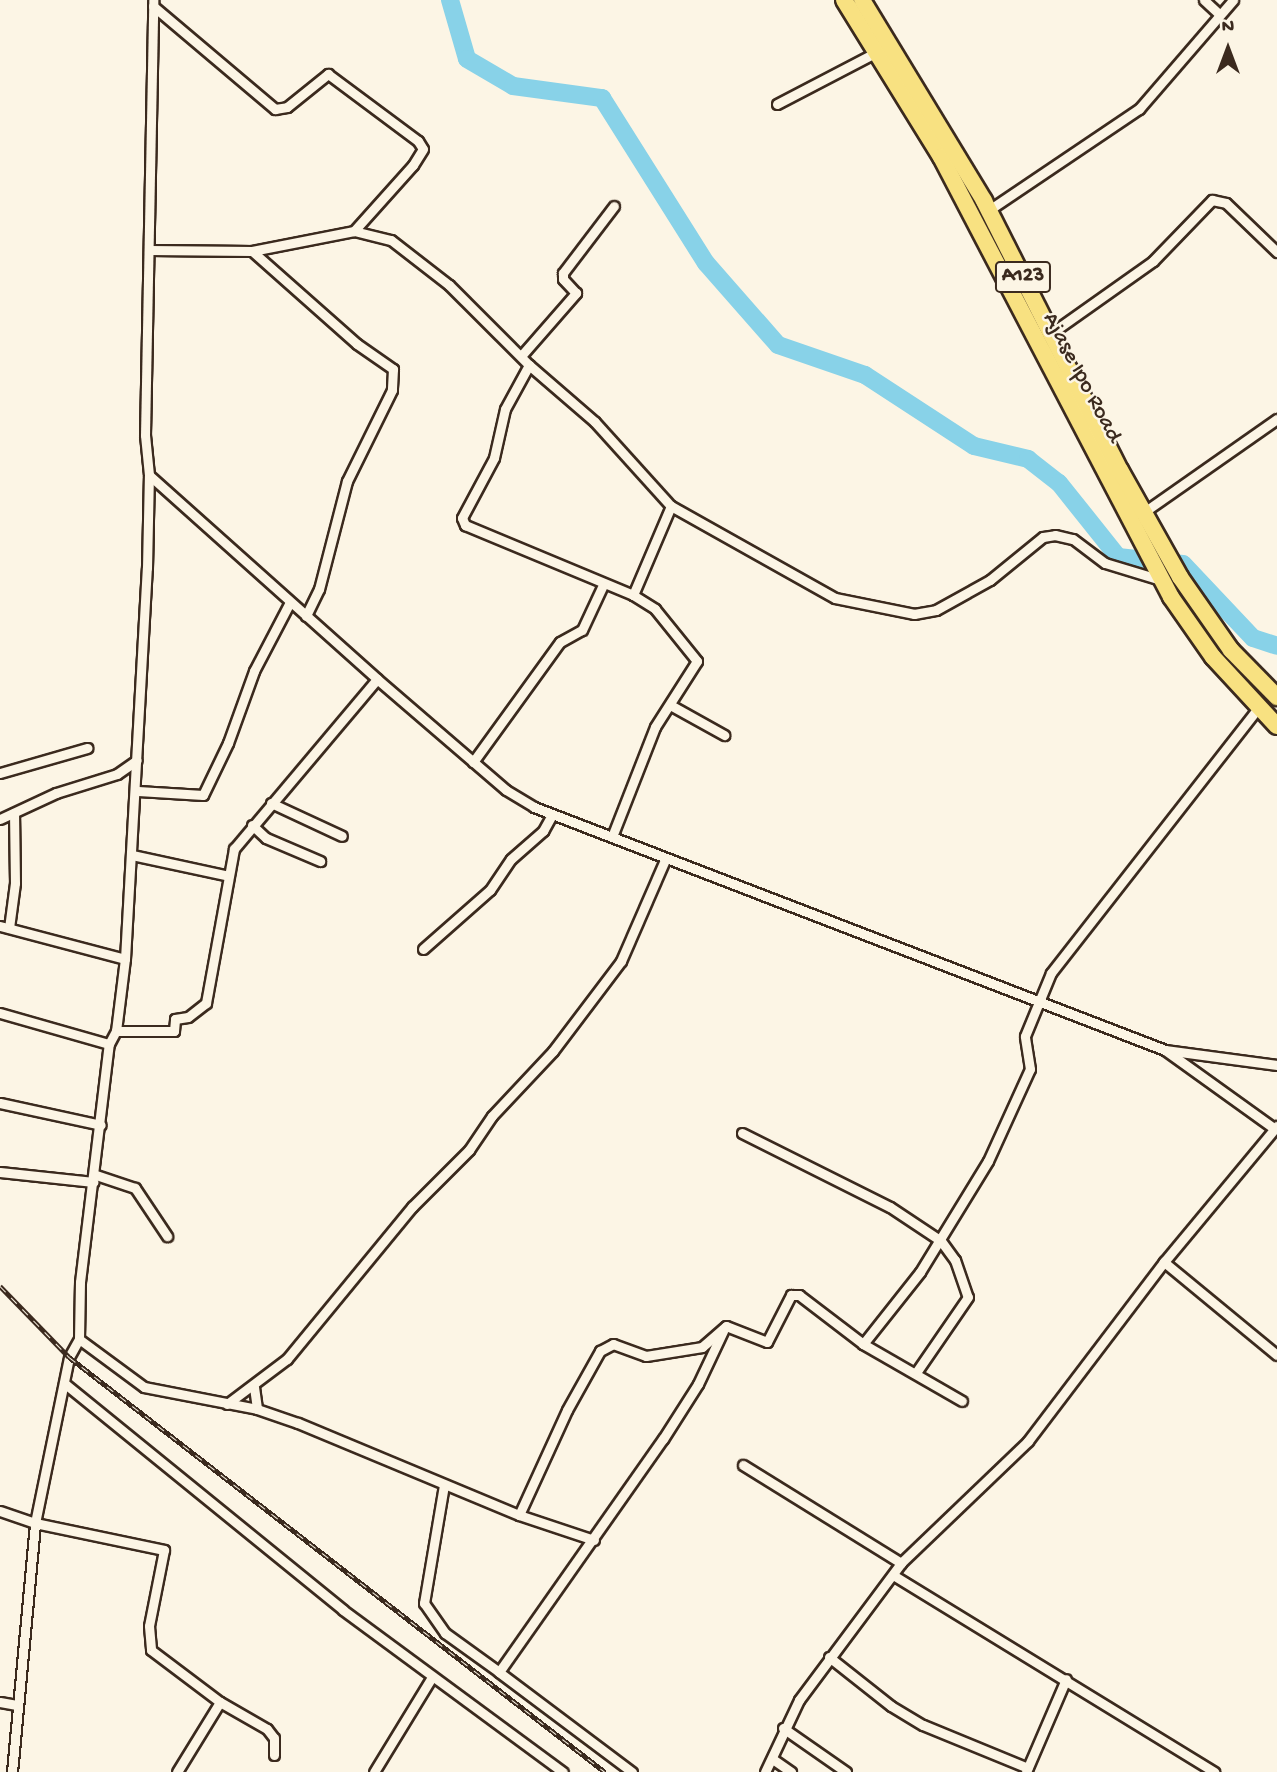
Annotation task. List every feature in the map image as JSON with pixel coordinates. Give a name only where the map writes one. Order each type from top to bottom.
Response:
[{"type":"highway","name":"Ajase Ipo Road","points":[[844,0],[941,157],[1161,580],[1191,629],[1258,708],[1277,726]]},
{"type":"highway","name":"Ajase Ipo Road","points":[[863,0],[989,210],[1050,334],[1180,578],[1231,650],[1277,697]]},
{"type":"highway","points":[[1013,296],[1029,289]]},
{"type":"street","points":[[1204,0],[1218,13]]},
{"type":"street","points":[[989,210],[1139,109],[1218,13],[1233,0]]},
{"type":"street","points":[[153,3],[275,109],[287,107],[328,74],[418,141],[423,149],[413,165],[354,231]]},
{"type":"street","points":[[12,1772],[17,1705],[29,1620],[35,1523],[69,1357],[79,1339],[80,1282],[95,1179],[109,1044],[116,1031],[125,958],[138,791],[149,475],[145,435],[153,3]]},
{"type":"street","points":[[777,104],[877,52]]},
{"type":"street","points":[[1050,334],[1153,261],[1212,200],[1226,203],[1277,252]]},
{"type":"street","points":[[521,356],[576,293],[563,279],[563,273],[614,206]]},
{"type":"street","points":[[149,250],[252,251],[354,231],[391,240],[449,285],[529,365],[595,422],[671,506],[835,598],[914,614],[956,602],[1042,537],[1055,536],[1073,539],[1105,564],[1161,580]]},
{"type":"street","points":[[252,251],[357,344],[393,369],[392,390],[347,481],[320,589],[306,615]]},
{"type":"street","points":[[529,365],[505,409],[494,458],[462,518],[465,525],[603,585],[633,595],[655,609],[697,661],[671,706],[655,727],[612,837]]},
{"type":"street","points":[[1144,512],[1277,419]]},
{"type":"street","points":[[149,475],[205,521],[289,604],[306,615],[377,680],[506,790],[552,815],[1165,1050],[1277,1065]]},
{"type":"street","points":[[633,595],[671,506]]},
{"type":"street","points":[[473,762],[560,642],[582,629],[603,585]]},
{"type":"street","points":[[138,791],[204,795],[229,743],[254,671],[289,604]]},
{"type":"street","points":[[116,1031],[174,1031],[175,1019],[188,1017],[206,1003],[234,849],[377,680]]},
{"type":"street","points":[[671,706],[724,736]]},
{"type":"street","points":[[863,1344],[941,1241],[988,1161],[1030,1069],[1026,1036],[1041,1004],[1051,973],[1258,708]]},
{"type":"street","points":[[0,773],[87,748]]},
{"type":"street","points":[[0,819],[56,793],[117,774],[137,760]]},
{"type":"street","points":[[271,803],[342,836]]},
{"type":"street","points":[[14,813],[15,883],[4,927],[125,958]]},
{"type":"street","points":[[423,949],[490,890],[511,859],[543,831],[552,815]]},
{"type":"street","points":[[252,825],[266,838],[320,861]]},
{"type":"street","points":[[132,856],[229,876]]},
{"type":"street","points":[[227,1404],[254,1387],[287,1359],[399,1222],[469,1150],[492,1116],[577,1021],[621,961],[665,860]]},
{"type":"street","points":[[0,1013],[109,1044]]},
{"type":"street","points":[[765,1772],[774,1760],[783,1728],[829,1657],[901,1563],[1028,1441],[1164,1262],[1276,1128],[1165,1050]]},
{"type":"street","points":[[0,1104],[101,1125]]},
{"type":"street","points":[[742,1133],[890,1207],[941,1241],[955,1260],[968,1297],[915,1374]]},
{"type":"street","points":[[0,1172],[95,1179],[135,1188],[167,1236]]},
{"type":"street","points":[[1164,1262],[1277,1355]]},
{"type":"street","points":[[726,1326],[766,1342],[786,1298],[799,1295],[863,1344],[962,1401]]},
{"type":"street","points":[[519,1516],[572,1399],[600,1351],[613,1344],[646,1356],[702,1347],[726,1326]]},
{"type":"street","points":[[499,1672],[594,1540],[698,1384],[726,1326]]},
{"type":"street","points":[[79,1339],[144,1388],[257,1409],[519,1516],[594,1540]]},
{"type":"street","points":[[64,1383],[432,1677],[563,1772]]},
{"type":"street","points":[[254,1387],[257,1409]]},
{"type":"street","points":[[743,1465],[901,1563]]},
{"type":"street","points":[[444,1485],[424,1603],[445,1633],[632,1772]]},
{"type":"street","points":[[0,1511],[35,1523],[164,1550],[149,1626],[150,1650],[220,1702],[267,1729],[274,1738],[274,1755]]},
{"type":"street","points":[[893,1575],[1215,1772]]},
{"type":"street","points":[[829,1657],[891,1706],[923,1725],[1027,1770],[1066,1679]]},
{"type":"street","points":[[374,1772],[432,1677]]},
{"type":"street","points":[[0,1702],[17,1705]]},
{"type":"street","points":[[177,1772],[220,1702]]},
{"type":"street","points":[[783,1728],[846,1772]]},
{"type":"street","points":[[774,1760],[790,1772]]},
{"type":"street","points":[[544,1772],[550,1763]]},
{"type":"waterway","points":[[450,0],[467,59],[513,86],[602,98],[706,263],[778,345],[865,375],[974,446],[1028,459],[1059,483],[1118,557],[1183,564],[1253,638],[1277,646]]},
{"type":"railway","points":[[0,1286],[69,1357],[605,1772]]}]
